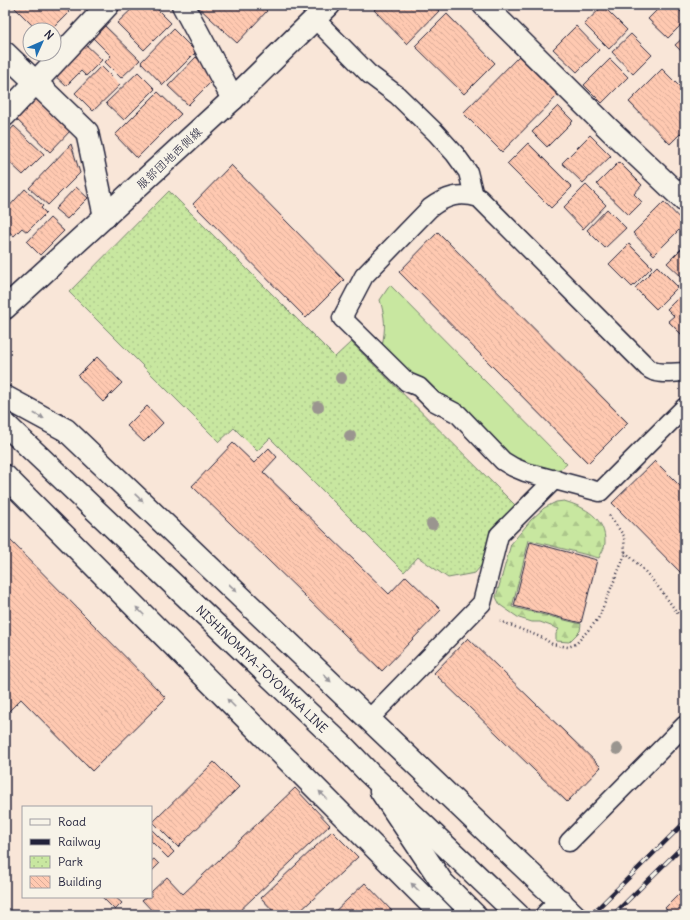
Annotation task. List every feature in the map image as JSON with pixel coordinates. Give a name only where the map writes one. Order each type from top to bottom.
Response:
[{"type":"street","points":[[5,115],[108,5]]},
{"type":"street","points":[[183,5],[234,99]]},
{"type":"street","points":[[484,5],[610,130],[685,201]]},
{"type":"street","name":"服部団地西側線","points":[[5,308],[234,99],[322,12]]},
{"type":"street","points":[[5,53],[87,132],[105,217]]},
{"type":"street","points":[[5,397],[66,430],[370,718],[561,910]]},
{"type":"street","name":"NISHINOMIYA-TOYONAKA LINE","points":[[5,424],[518,915]]},
{"type":"street","points":[[5,476],[442,915]]},
{"type":"street","points":[[370,773],[442,882],[475,915]]},
{"type":"lane","points":[[322,12],[369,74],[396,95],[455,154],[468,172],[474,196]]},
{"type":"lane","points":[[685,372],[657,372],[648,368],[479,198],[470,195],[460,195],[447,198],[439,201],[430,208],[364,276],[342,318],[407,382],[419,387],[433,401],[458,414],[503,461],[519,470],[600,492],[685,408]]},
{"type":"lane","points":[[370,718],[482,603],[498,535],[554,479]]},
{"type":"lane","points":[[569,842],[685,725]]},
{"type":"path","points":[[475,611],[543,638],[552,644],[568,647],[576,644],[598,619],[625,555],[624,536],[610,518],[600,492]]},
{"type":"path","points":[[624,551],[637,562],[659,587],[678,614]]},
{"type":"green space","points":[[169,191],[335,357],[351,342],[515,505],[490,530],[485,561],[475,573],[448,578],[418,557],[404,572],[270,438],[257,451],[234,428],[219,442],[69,292]]},
{"type":"green space","points":[[390,285],[567,464],[561,469],[533,469],[511,458],[456,402],[438,393],[410,374],[382,345],[384,322],[380,300]]},
{"type":"green space","points":[[564,501],[586,510],[598,520],[604,534],[605,545],[603,550],[599,558],[529,540],[512,607],[581,624],[580,631],[569,642],[556,641],[556,634],[559,629],[540,622],[532,622],[519,618],[500,605],[496,597],[511,544],[531,520],[544,508],[556,502]]},
{"type":"building","points":[[62,5],[69,12],[59,22],[29,22],[13,6]]},
{"type":"building","points":[[136,5],[153,5],[171,23],[144,50],[117,23]]},
{"type":"building","points":[[196,5],[261,5],[267,11],[237,43]]},
{"type":"building","points":[[379,5],[433,5],[439,11],[407,44],[374,10]]},
{"type":"building","points":[[662,5],[674,5],[685,16],[685,21],[668,38],[648,19]]},
{"type":"building","points":[[603,6],[627,30],[609,49],[584,24]]},
{"type":"building","points":[[447,14],[495,63],[464,94],[415,46]]},
{"type":"building","points":[[103,24],[140,60],[121,78],[105,62],[111,56],[91,36]]},
{"type":"building","points":[[576,26],[599,50],[577,72],[553,49]]},
{"type":"building","points":[[173,29],[196,52],[163,85],[141,62]]},
{"type":"building","points":[[631,34],[652,55],[633,74],[612,52]]},
{"type":"building","points":[[685,36],[685,55],[675,45]]},
{"type":"building","points":[[84,43],[102,60],[86,76],[81,71],[66,86],[53,74]]},
{"type":"building","points":[[521,54],[560,93],[502,152],[463,113]]},
{"type":"building","points":[[196,57],[216,77],[188,105],[168,86]]},
{"type":"building","points":[[610,59],[628,77],[602,103],[584,85]]},
{"type":"building","points":[[101,66],[120,85],[93,111],[75,93]]},
{"type":"building","points":[[662,69],[685,92],[685,129],[670,144],[629,102]]},
{"type":"building","points":[[138,72],[155,89],[124,120],[106,103]]},
{"type":"building","points":[[158,92],[181,114],[137,158],[115,135]]},
{"type":"building","points":[[36,95],[72,129],[50,152],[15,118]]},
{"type":"building","points":[[558,106],[573,121],[547,147],[532,132]]},
{"type":"building","points":[[14,126],[44,154],[23,175],[5,158],[5,136]]},
{"type":"building","points":[[590,135],[611,156],[583,183],[562,163]]},
{"type":"building","points":[[528,143],[572,187],[551,208],[507,164]]},
{"type":"building","points":[[71,144],[80,173],[48,205],[29,188]]},
{"type":"building","points":[[619,162],[642,185],[634,194],[642,202],[629,215],[597,184]]},
{"type":"building","points":[[231,165],[344,280],[306,318],[193,204]]},
{"type":"building","points":[[586,185],[606,205],[583,229],[563,208]]},
{"type":"building","points":[[76,187],[88,198],[67,219],[55,209]]},
{"type":"building","points":[[25,189],[43,206],[41,208],[46,213],[27,232],[22,228],[14,236],[5,228],[5,211]]},
{"type":"building","points":[[664,202],[685,224],[654,255],[633,233]]},
{"type":"building","points":[[607,209],[626,228],[605,248],[587,230]]},
{"type":"building","points":[[50,218],[64,231],[40,255],[27,242]]},
{"type":"building","points":[[438,232],[628,423],[588,463],[399,272]]},
{"type":"building","points":[[629,244],[652,267],[632,287],[609,264]]},
{"type":"building","points":[[685,245],[685,276],[683,278],[667,263]]},
{"type":"building","points":[[657,266],[678,287],[656,309],[635,288]]},
{"type":"building","points":[[685,291],[685,338],[668,321],[674,316],[667,309]]},
{"type":"building","points":[[97,357],[122,383],[103,402],[78,376]]},
{"type":"building","points":[[147,406],[163,423],[144,442],[127,426]]},
{"type":"building","points":[[233,443],[254,463],[269,448],[277,457],[263,472],[389,594],[406,576],[441,610],[382,671],[192,486]]},
{"type":"building","points":[[655,461],[685,491],[685,577],[612,503]]},
{"type":"building","points":[[5,535],[166,698],[92,771],[21,699],[5,715]]},
{"type":"building","points":[[530,542],[597,560],[581,623],[514,606]]},
{"type":"building","points":[[468,638],[601,767],[567,802],[434,673]]},
{"type":"building","points":[[214,762],[239,787],[178,847],[153,822]]},
{"type":"building","points":[[295,788],[330,825],[235,915],[156,915],[142,900],[145,898],[152,898],[152,891],[167,877],[183,894]]},
{"type":"building","points":[[152,830],[174,852],[168,858],[152,842]]},
{"type":"building","points":[[332,831],[358,857],[296,915],[277,915],[261,898]]},
{"type":"building","points":[[154,859],[159,864],[152,871],[152,860]]},
{"type":"building","points":[[365,883],[392,911],[387,915],[331,915]]},
{"type":"building","points":[[685,888],[685,915],[672,915],[665,908]]},
{"type":"building","points":[[103,898],[116,898],[122,903],[115,910]]},
{"type":"railway","points":[[591,915],[685,822]]},
{"type":"railway","points":[[613,915],[685,844]]}]
